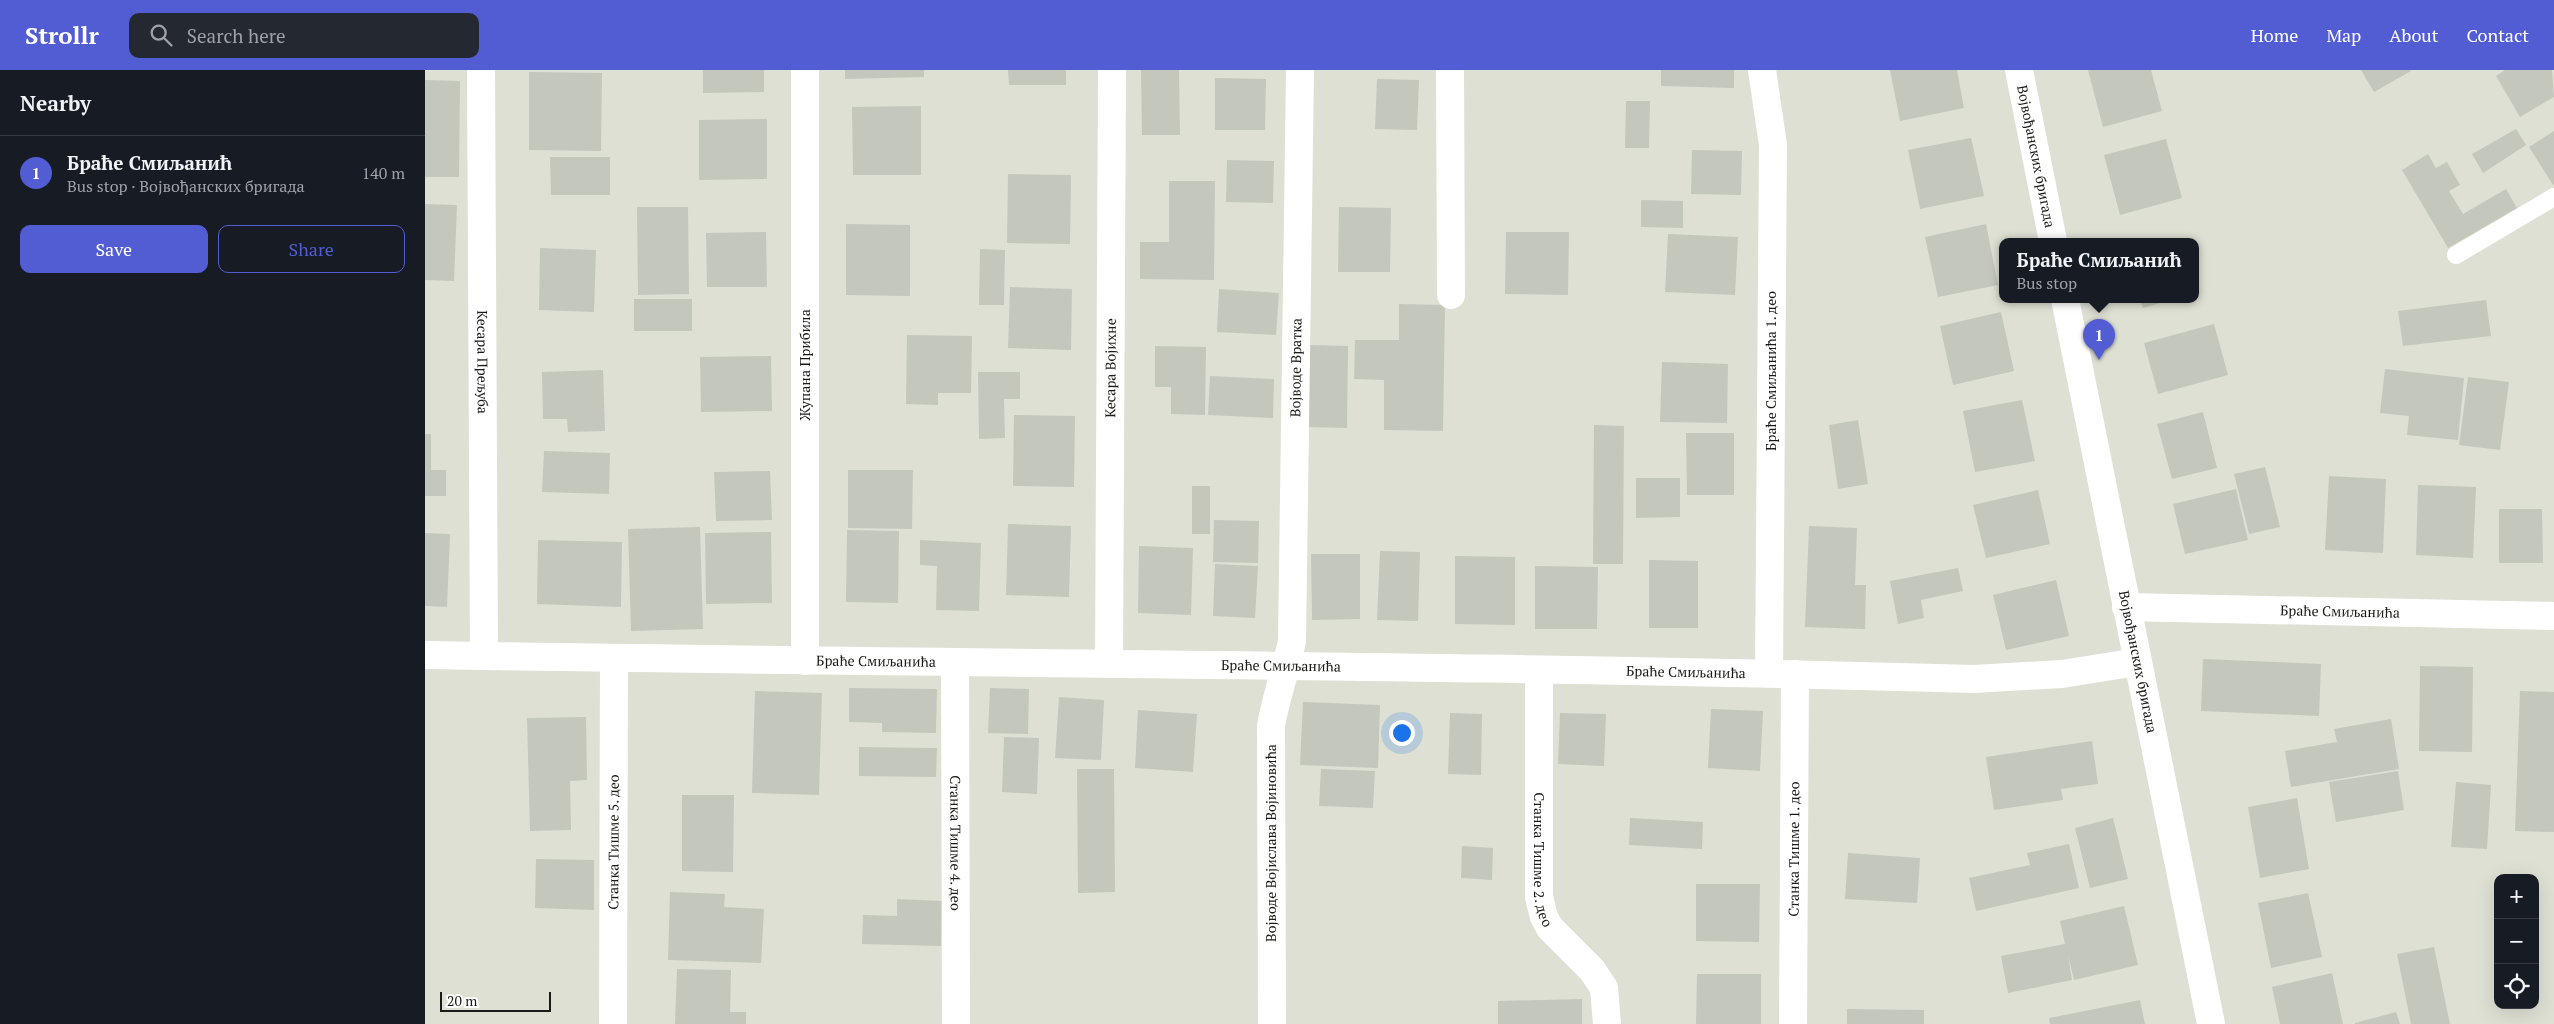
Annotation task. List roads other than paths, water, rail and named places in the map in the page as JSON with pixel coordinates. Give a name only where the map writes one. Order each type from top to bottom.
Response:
[{"type":"street","name":"Кесара Прељуба","points":[[481,70],[484,656]]},
{"type":"street","name":"Жупана Прибила","points":[[805,70],[805,660]]},
{"type":"street","name":"Кесара Војихне","points":[[1109,664],[1112,70]]},
{"type":"street","name":"Војводе Вратка","points":[[1287,664],[1292,641],[1300,70]]},
{"type":"street","points":[[1450,70],[1451,295]]},
{"type":"street","name":"Браће Смиљанића 1. део","points":[[1762,70],[1773,145],[1782,674]]},
{"type":"street","name":"Војвођанских бригада","points":[[2019,70],[2052,238]]},
{"type":"street","name":"Војвођанских бригада","points":[[2066,303],[2211,1024]]},
{"type":"street","name":"Браће Смиљанића","points":[[2126,607],[2554,616]]},
{"type":"street","name":"Браће Смиљанића","points":[[425,654],[1109,664],[1287,664],[1974,679],[2062,674],[2137,662]]},
{"type":"street","name":"Станка Тишме 5. део","points":[[613,1024],[614,658]]},
{"type":"street","name":"Станка Тишме 4. део","points":[[955,662],[956,1024]]},
{"type":"street","name":"Војводе Војислава Војиновића","points":[[1272,1024],[1271,726],[1277,692],[1287,664]]},
{"type":"street","name":"Станка Тишме 2. део","points":[[1539,671],[1539,897],[1544,917],[1550,928],[1592,970],[1603,988],[1607,1024]]},
{"type":"street","name":"Станка Тишме 1. део","points":[[1782,674],[1793,1024]]},
{"type":"lane","points":[[2456,255],[2554,197]]},
{"type":"place","name":"Браће Смиљанић","points":[[2099,360]]}]
